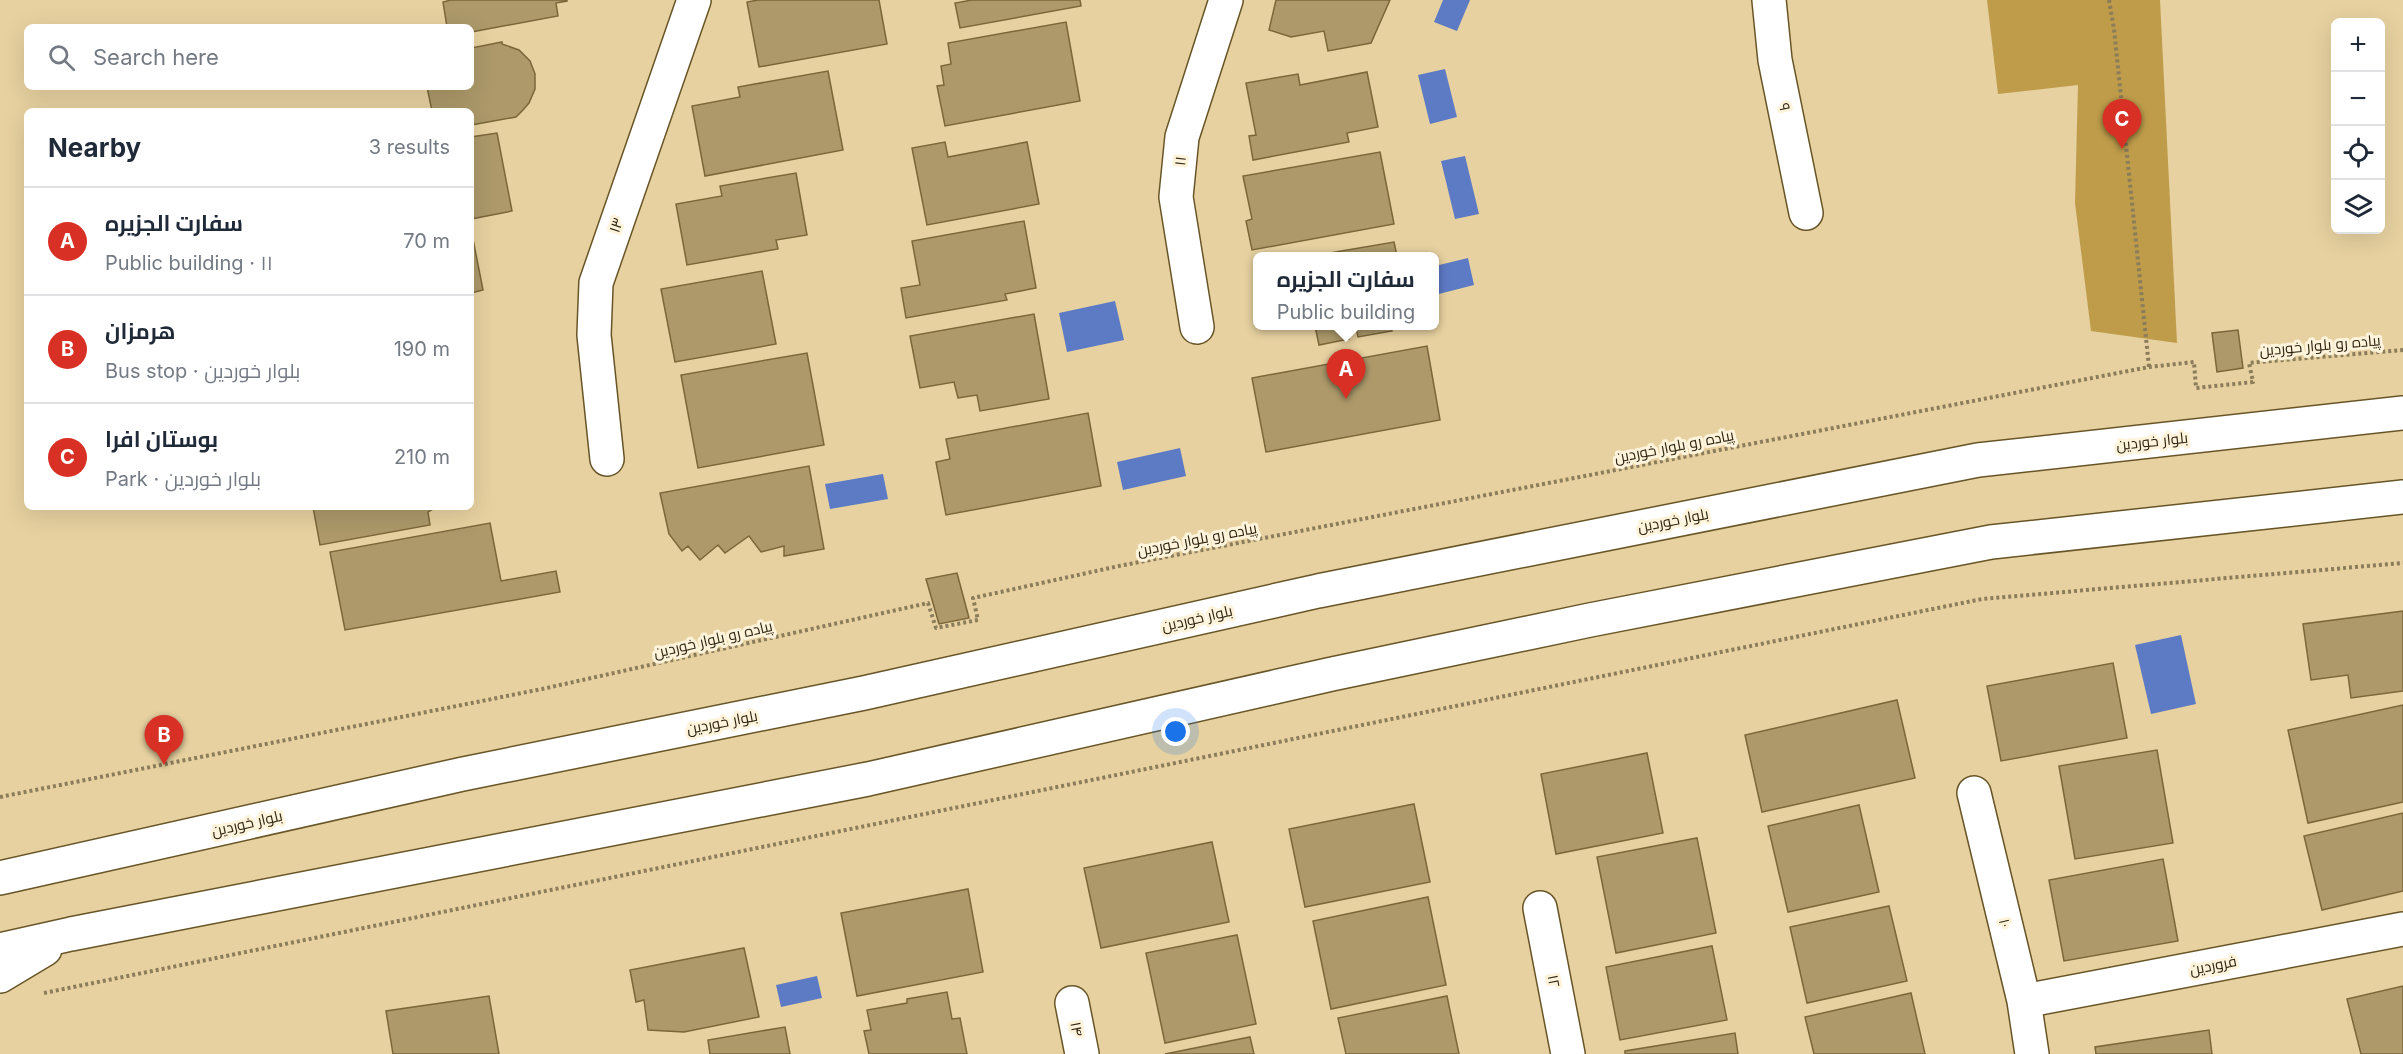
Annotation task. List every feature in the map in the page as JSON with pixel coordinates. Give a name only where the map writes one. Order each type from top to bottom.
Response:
[{"type":"main road","name":"۱۳","points":[[607,459],[594,335],[596,283],[694,0]]},
{"type":"main road","name":"۱۱","points":[[1197,327],[1176,196],[1182,137],[1226,0]]},
{"type":"main road","name":"۹","points":[[1768,0],[1775,60],[1806,213]]},
{"type":"main road","name":"بلوار خوردین","points":[[0,878],[463,774],[864,693],[1318,591],[1966,462],[2403,414]]},
{"type":"main road","points":[[0,950],[71,934],[868,779],[1355,669],[1991,542],[2403,497]]},
{"type":"main road","name":"۱۰","points":[[1974,793],[2024,1001],[2032,1054]]},
{"type":"main road","points":[[0,854],[56,865]]},
{"type":"main road","name":"۱۲","points":[[1540,908],[1568,1054]]},
{"type":"main road","name":"فروردین","points":[[2024,1001],[2403,929]]},
{"type":"main road","points":[[0,976],[71,934]]},
{"type":"main road","name":"۱۴","points":[[1072,1003],[1082,1054]]},
{"type":"path","points":[[2109,0],[2149,367]]},
{"type":"path","name":"پیاده رو بلوار خوردین","points":[[0,797],[542,689],[928,603],[936,627],[978,620],[973,598],[1097,571],[2149,367],[2194,362],[2196,388],[2253,382],[2249,363],[2403,350]]},
{"type":"path","points":[[39,994],[1982,599],[2403,563]]},
{"type":"shaded area","points":[[1987,0],[2160,0],[2177,343],[2091,331],[2075,203],[2078,85],[1998,94]]},
{"type":"water","points":[[1443,0],[1470,0],[1457,31],[1434,22]]},
{"type":"water","points":[[1445,69],[1457,117],[1430,124],[1418,75]]},
{"type":"water","points":[[1465,156],[1479,214],[1455,219],[1441,161]]},
{"type":"water","points":[[1468,258],[1474,285],[1439,294],[1439,265]]},
{"type":"water","points":[[1115,301],[1124,340],[1067,352],[1059,313]]},
{"type":"water","points":[[1180,448],[1186,476],[1123,490],[1117,462]]},
{"type":"water","points":[[883,474],[888,499],[830,509],[825,484]]},
{"type":"water","points":[[2181,635],[2196,704],[2151,714],[2135,645]]},
{"type":"water","points":[[817,976],[822,998],[781,1007],[776,985]]},
{"type":"building","points":[[451,0],[567,0],[556,3],[558,16],[474,31],[474,24],[447,24],[443,2]]},
{"type":"building","points":[[758,0],[879,0],[887,44],[759,67],[747,2]]},
{"type":"building","points":[[972,0],[1080,0],[1081,6],[960,28],[955,3]]},
{"type":"building","points":[[1276,0],[1390,0],[1371,43],[1328,51],[1324,31],[1291,37],[1269,30]]},
{"type":"building","points":[[1066,22],[1080,101],[945,126],[937,86],[944,85],[941,66],[951,64],[948,43]]},
{"type":"building","points":[[502,42],[502,44],[519,50],[530,61],[535,74],[535,89],[529,103],[516,117],[474,124],[474,108],[431,108],[428,90],[474,90],[474,47]]},
{"type":"building","points":[[828,71],[843,150],[705,176],[692,106],[740,97],[738,87]]},
{"type":"building","points":[[1367,72],[1378,127],[1347,133],[1349,142],[1253,160],[1249,136],[1256,135],[1246,83],[1298,74],[1300,85]]},
{"type":"building","points":[[497,133],[512,211],[474,218],[474,137]]},
{"type":"building","points":[[945,142],[948,157],[1027,142],[1039,204],[927,225],[912,148]]},
{"type":"building","points":[[1380,152],[1394,224],[1252,250],[1246,221],[1252,219],[1243,176]]},
{"type":"building","points":[[796,173],[807,235],[776,240],[778,249],[687,265],[676,204],[722,196],[720,186]]},
{"type":"building","points":[[1024,221],[1036,288],[1005,294],[1007,300],[906,318],[901,288],[920,285],[912,241]]},
{"type":"building","points":[[1394,242],[1396,252],[1335,252]]},
{"type":"building","points":[[474,244],[483,290],[474,292]]},
{"type":"building","points":[[762,271],[776,344],[675,362],[661,289]]},
{"type":"building","points":[[1034,314],[1049,399],[980,411],[977,395],[958,398],[954,382],[920,388],[910,336]]},
{"type":"building","points":[[1316,330],[1347,330],[1349,339],[1319,345]]},
{"type":"building","points":[[1357,330],[1392,331],[1358,337]]},
{"type":"building","points":[[2238,330],[2243,368],[2217,372],[2212,333]]},
{"type":"building","points":[[1427,346],[1440,420],[1266,452],[1252,378]]},
{"type":"building","points":[[807,353],[824,445],[698,468],[681,375]]},
{"type":"building","points":[[1088,413],[1101,486],[946,515],[936,462],[950,459],[946,439]]},
{"type":"building","points":[[809,466],[824,549],[784,556],[784,546],[761,552],[749,536],[725,553],[718,545],[700,560],[688,546],[682,551],[669,534],[660,493]]},
{"type":"building","points":[[314,510],[431,510],[428,512],[430,525],[320,545]]},
{"type":"building","points":[[490,523],[501,581],[556,571],[560,592],[345,630],[330,552]]},
{"type":"building","points":[[957,573],[969,618],[939,624],[926,579]]},
{"type":"building","points":[[2403,611],[2403,691],[2351,698],[2348,675],[2311,680],[2303,624]]},
{"type":"building","points":[[2113,663],[2127,738],[2001,761],[1987,686]]},
{"type":"building","points":[[1897,700],[1915,778],[1762,812],[1745,735]]},
{"type":"building","points":[[2403,705],[2403,802],[2308,823],[2288,730]]},
{"type":"building","points":[[2157,750],[2173,843],[2075,859],[2059,766]]},
{"type":"building","points":[[1647,753],[1663,833],[1556,854],[1541,774]]},
{"type":"building","points":[[1414,804],[1430,882],[1305,907],[1289,829]]},
{"type":"building","points":[[1859,805],[1879,892],[1788,912],[1768,826]]},
{"type":"building","points":[[2403,813],[2403,891],[2322,910],[2304,836]]},
{"type":"building","points":[[1697,838],[1716,933],[1616,953],[1597,857]]},
{"type":"building","points":[[1212,842],[1229,922],[1101,948],[1084,868]]},
{"type":"building","points":[[2163,859],[2178,941],[2064,961],[2049,880]]},
{"type":"building","points":[[968,889],[983,972],[857,996],[841,913]]},
{"type":"building","points":[[1428,897],[1446,985],[1331,1009],[1313,921]]},
{"type":"building","points":[[1889,906],[1907,981],[1807,1003],[1790,927]]},
{"type":"building","points":[[1237,935],[1256,1024],[1165,1043],[1146,953]]},
{"type":"building","points":[[1712,946],[1727,1020],[1620,1040],[1606,967]]},
{"type":"building","points":[[744,948],[759,1017],[684,1032],[648,1030],[644,1000],[636,1002],[630,970]]},
{"type":"building","points":[[2403,986],[2403,1054],[2361,1054],[2347,999]]},
{"type":"building","points":[[947,992],[952,1019],[960,1018],[967,1054],[869,1054],[864,1031],[871,1030],[867,1010],[907,1003],[907,999]]},
{"type":"building","points":[[1911,993],[1925,1054],[1814,1054],[1805,1017]]},
{"type":"building","points":[[489,996],[499,1054],[393,1054],[386,1011]]},
{"type":"building","points":[[1447,996],[1459,1054],[1346,1054],[1338,1018]]},
{"type":"building","points":[[785,1027],[790,1054],[710,1054],[708,1040]]},
{"type":"building","points":[[2209,1030],[2212,1054],[2096,1054],[2095,1047]]},
{"type":"building","points":[[1735,1033],[1738,1054],[1625,1054],[1625,1051]]},
{"type":"building","points":[[1250,1037],[1254,1054],[1165,1054]]},
{"type":"place","name":"بوستان افرا","points":[[2122,149]]},
{"type":"place","name":"سفارت الجزیره","points":[[1346,399]]},
{"type":"place","name":"هرمزان","points":[[164,765]]}]
